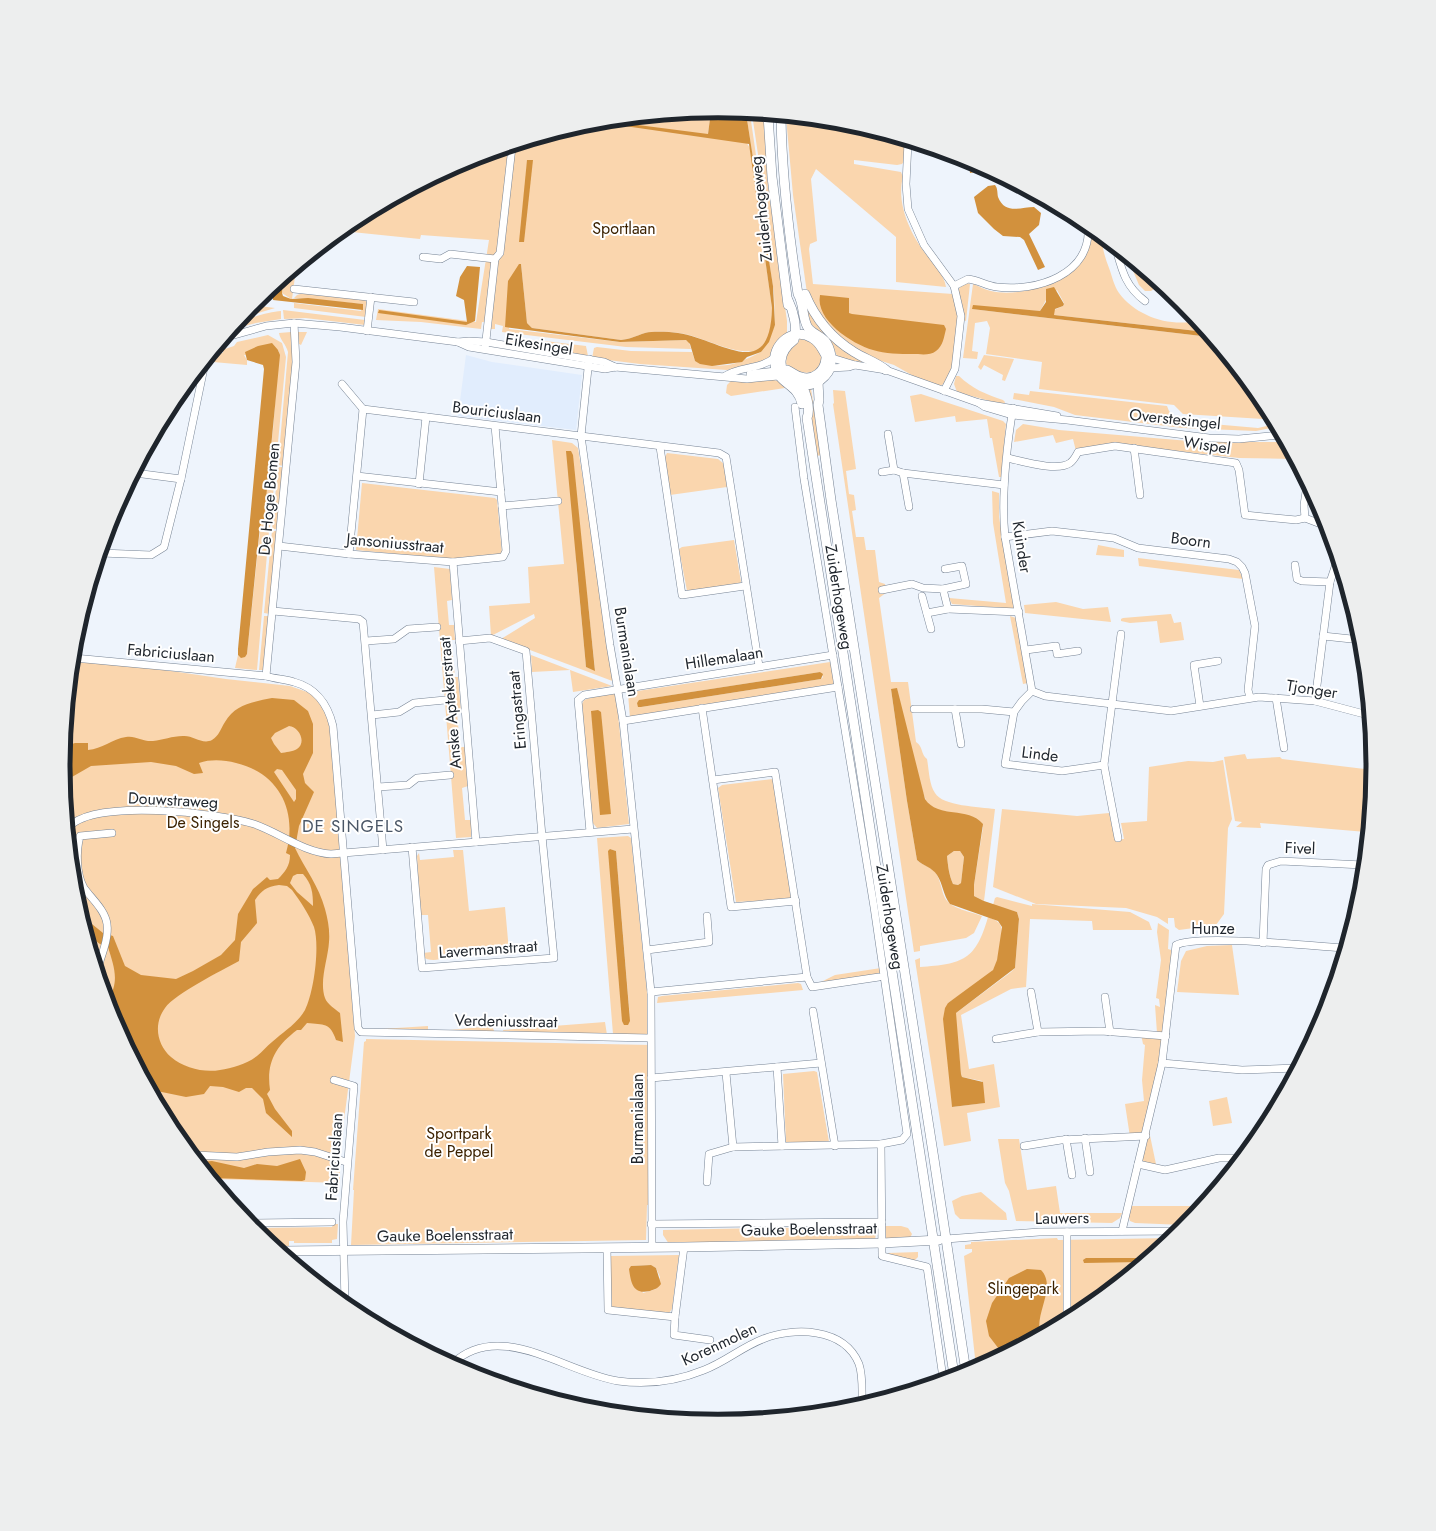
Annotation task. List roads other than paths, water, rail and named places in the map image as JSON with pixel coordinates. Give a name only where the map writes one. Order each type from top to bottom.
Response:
[{"type":"main road","name":"Zuiderhogeweg","points":[[768,120],[772,177],[788,300],[792,308],[797,335],[803,330],[797,300],[798,294],[782,150],[781,121]]},
{"type":"main road","points":[[795,276],[813,311],[829,333],[855,353],[875,362],[886,370]]},
{"type":"main road","name":"Zuiderhogeweg","points":[[798,294],[802,300],[807,326],[826,342],[829,357]]},
{"type":"main road","points":[[781,373],[782,352],[797,335]]},
{"type":"main road","points":[[797,335],[819,342],[829,357],[830,368],[826,374],[800,388],[781,373],[774,358],[779,346],[797,335]]},
{"type":"main road","points":[[814,381],[825,366],[829,357]]},
{"type":"main road","points":[[781,373],[788,370],[799,377],[814,381]]},
{"type":"main road","name":"Zuiderhogeweg","points":[[814,381],[815,401],[818,405],[965,1364]]},
{"type":"main road","name":"Zuiderhogeweg","points":[[800,388],[806,393],[807,418],[953,1369]]},
{"type":"main road","points":[[934,1240],[946,1239]]},
{"type":"main road","name":"Gauke Boelensstraat","points":[[289,1251],[684,1247],[882,1243],[934,1240]]},
{"type":"street","points":[[908,147],[906,184],[908,209],[924,245],[954,286],[961,316],[957,359],[951,380],[944,391]]},
{"type":"street","points":[[486,345],[495,259],[500,253],[511,152]]},
{"type":"street","points":[[954,286],[968,279],[996,288],[1016,288],[1046,283],[1067,271],[1081,255],[1086,243],[1087,233]]},
{"type":"street","points":[[423,257],[441,259],[450,254],[495,259]]},
{"type":"street","points":[[1118,256],[1128,285],[1134,293],[1145,300]]},
{"type":"street","points":[[294,289],[414,302]]},
{"type":"street","points":[[367,330],[371,298]]},
{"type":"street","name":"Eikesingel","points":[[234,335],[266,326],[294,323],[367,330],[458,342],[469,340],[486,345],[588,363],[605,369],[615,367],[748,379],[781,373]]},
{"type":"street","name":"De Hoge Bomen","points":[[266,676],[296,362],[294,323]]},
{"type":"street","name":"Overstesingel","points":[[829,357],[855,365],[886,370],[979,403],[985,407],[1012,412],[1209,438],[1239,439],[1275,435]]},
{"type":"street","name":"Eikesingel","points":[[725,376],[733,371],[762,366],[774,358]]},
{"type":"street","name":"Burmanialaan","points":[[588,363],[581,436],[623,721],[651,992],[652,1247]]},
{"type":"street","name":"Overstesingel","points":[[830,368],[849,367],[855,365]]},
{"type":"street","points":[[105,553],[151,555],[164,547],[181,479],[203,372]]},
{"type":"street","points":[[342,384],[363,409],[349,554]]},
{"type":"street","name":"Zuiderhogeweg","points":[[794,407],[804,479],[834,655],[880,945],[908,1134],[902,1140],[881,1144]]},
{"type":"street","name":"Bouriciuslaan","points":[[363,409],[660,447],[719,453],[726,457],[759,666]]},
{"type":"street","name":"Kuinder","points":[[1012,412],[1004,485],[1003,513],[1005,537],[1032,691]]},
{"type":"street","points":[[418,484],[426,417]]},
{"type":"street","points":[[495,426],[502,506],[558,501]]},
{"type":"street","points":[[888,434],[894,470]]},
{"type":"street","name":"Wispel","points":[[1007,458],[1052,466],[1068,464],[1078,452],[1115,446],[1236,463],[1239,470],[1245,515],[1296,520],[1305,518]]},
{"type":"street","points":[[660,447],[682,594],[746,586]]},
{"type":"street","points":[[1134,448],[1140,495]]},
{"type":"street","points":[[882,472],[894,470],[903,473],[1004,485]]},
{"type":"street","points":[[903,473],[909,508]]},
{"type":"street","points":[[140,474],[181,479]]},
{"type":"street","points":[[357,476],[418,484],[501,492]]},
{"type":"street","points":[[1306,494],[1304,505],[1305,518],[1319,523]]},
{"type":"street","name":"Jansoniusstraat","points":[[279,546],[349,554],[453,562],[503,558],[506,552],[502,506]]},
{"type":"street","name":"Boorn","points":[[1005,537],[1043,531],[1059,532],[1114,538],[1138,548],[1223,558],[1236,562],[1246,573],[1255,626],[1248,690],[1250,697]]},
{"type":"street","name":"Anske Aptekerstraat","points":[[453,562],[476,842]]},
{"type":"street","points":[[1295,565],[1296,579],[1302,581],[1330,582]]},
{"type":"street","points":[[882,590],[912,584],[923,588],[943,589],[966,584],[962,566],[945,569]]},
{"type":"street","points":[[1315,701],[1330,582],[1335,567]]},
{"type":"street","points":[[943,589],[948,609]]},
{"type":"street","points":[[922,596],[931,629]]},
{"type":"street","points":[[927,613],[948,609],[1019,612]]},
{"type":"street","points":[[273,611],[359,619],[365,626],[383,850]]},
{"type":"street","points":[[366,641],[394,639],[408,629],[438,627]]},
{"type":"street","points":[[1118,838],[1104,764],[1113,705],[1121,634]]},
{"type":"street","points":[[1324,636],[1354,639]]},
{"type":"street","name":"Eringastraat","points":[[459,641],[490,638],[526,651],[542,836]]},
{"type":"street","points":[[1026,650],[1056,646],[1057,654],[1078,651]]},
{"type":"street","name":"Hillemalaan","points":[[590,832],[578,700],[584,694],[834,655]]},
{"type":"street","name":"Fabriciuslaan","points":[[79,658],[266,676],[294,682],[306,687],[316,694],[327,708],[333,726],[344,853]]},
{"type":"street","points":[[1200,706],[1194,664],[1218,661]]},
{"type":"street","points":[[623,721],[838,687]]},
{"type":"street","name":"Tjonger","points":[[1032,691],[1045,696],[1171,711],[1250,697],[1315,701],[1364,713]]},
{"type":"street","name":"Linde","points":[[1032,691],[1022,700],[1014,712],[1005,764],[1062,771],[1104,764]]},
{"type":"street","name":"Tjonger","points":[[1276,698],[1284,748]]},
{"type":"street","points":[[372,715],[399,712],[414,703],[444,700]]},
{"type":"street","points":[[702,708],[731,907],[796,901]]},
{"type":"street","points":[[914,709],[982,709],[1014,712]]},
{"type":"street","points":[[955,709],[961,744]]},
{"type":"street","points":[[713,780],[775,772],[807,977],[812,987],[879,977]]},
{"type":"street","points":[[378,788],[408,785],[417,778],[450,775]]},
{"type":"street","name":"Douwstraweg","points":[[73,824],[80,818],[98,813],[141,811],[194,812],[228,817],[255,824],[319,853],[344,853],[633,829]]},
{"type":"street","points":[[79,870],[78,844],[80,836],[112,833]]},
{"type":"street","name":"Lavermanstraat","points":[[412,847],[422,968],[554,958],[542,836]]},
{"type":"street","name":"Verdeniusstraat","points":[[344,853],[358,1028],[361,1032],[650,1038]]},
{"type":"street","name":"Fivel","points":[[1262,943],[1266,869],[1268,865],[1282,860],[1358,865]]},
{"type":"street","points":[[80,876],[82,883],[95,900],[105,918],[107,933],[100,960]]},
{"type":"street","points":[[647,950],[709,942],[707,916]]},
{"type":"street","name":"Hunze","points":[[1122,1231],[1146,1136],[1162,1063],[1176,945],[1181,942],[1216,941],[1340,948]]},
{"type":"street","points":[[651,992],[807,977]]},
{"type":"street","points":[[1031,992],[1038,1032]]},
{"type":"street","points":[[1105,997],[1110,1032]]},
{"type":"street","points":[[813,1011],[835,1146]]},
{"type":"street","points":[[996,1039],[1038,1032],[1110,1032],[1166,1036]]},
{"type":"street","points":[[651,1078],[726,1073],[821,1063]]},
{"type":"street","points":[[1162,1063],[1242,1070],[1290,1068]]},
{"type":"street","points":[[778,1067],[782,1146]]},
{"type":"street","points":[[726,1073],[733,1147]]},
{"type":"street","name":"Fabriciuslaan","points":[[334,1080],[354,1086],[346,1162],[343,1250],[345,1295]]},
{"type":"street","points":[[1024,1146],[1066,1139],[1146,1136]]},
{"type":"street","points":[[1085,1138],[1090,1172]]},
{"type":"street","points":[[1066,1139],[1072,1175]]},
{"type":"street","points":[[707,1182],[709,1154],[733,1147],[881,1144],[882,1256],[927,1267],[942,1373]]},
{"type":"street","points":[[201,1155],[237,1157],[268,1152],[300,1150],[314,1152],[346,1162]]},
{"type":"street","points":[[1138,1164],[1165,1170],[1219,1158],[1233,1158]]},
{"type":"street","points":[[259,1223],[332,1222]]},
{"type":"street","name":"Gauke Boelensstraat","points":[[651,1224],[882,1222]]},
{"type":"street","name":"Lauwers","points":[[946,1239],[1067,1232],[1169,1231]]},
{"type":"street","points":[[1067,1232],[1068,1310]]},
{"type":"street","points":[[684,1247],[674,1335],[710,1340]]},
{"type":"street","points":[[607,1248],[608,1310],[675,1317]]},
{"type":"street","name":"Korenmolen","points":[[458,1359],[474,1349],[487,1346],[506,1347],[544,1355],[591,1376],[632,1383],[657,1382],[674,1379],[705,1370],[762,1339],[795,1331],[811,1332],[842,1343],[854,1355],[860,1369],[862,1397]]},
{"type":"district","name":"DE SINGELS","points":[[353,826]]},
{"type":"park label","name":"Sportlaan","points":[[624,228]]},
{"type":"park label","name":"De Singels","points":[[203,822]]},
{"type":"park label","name":"Sportpark de Peppel","points":[[459,1142]]},
{"type":"park label","name":"Slingepark","points":[[1023,1288]]}]
